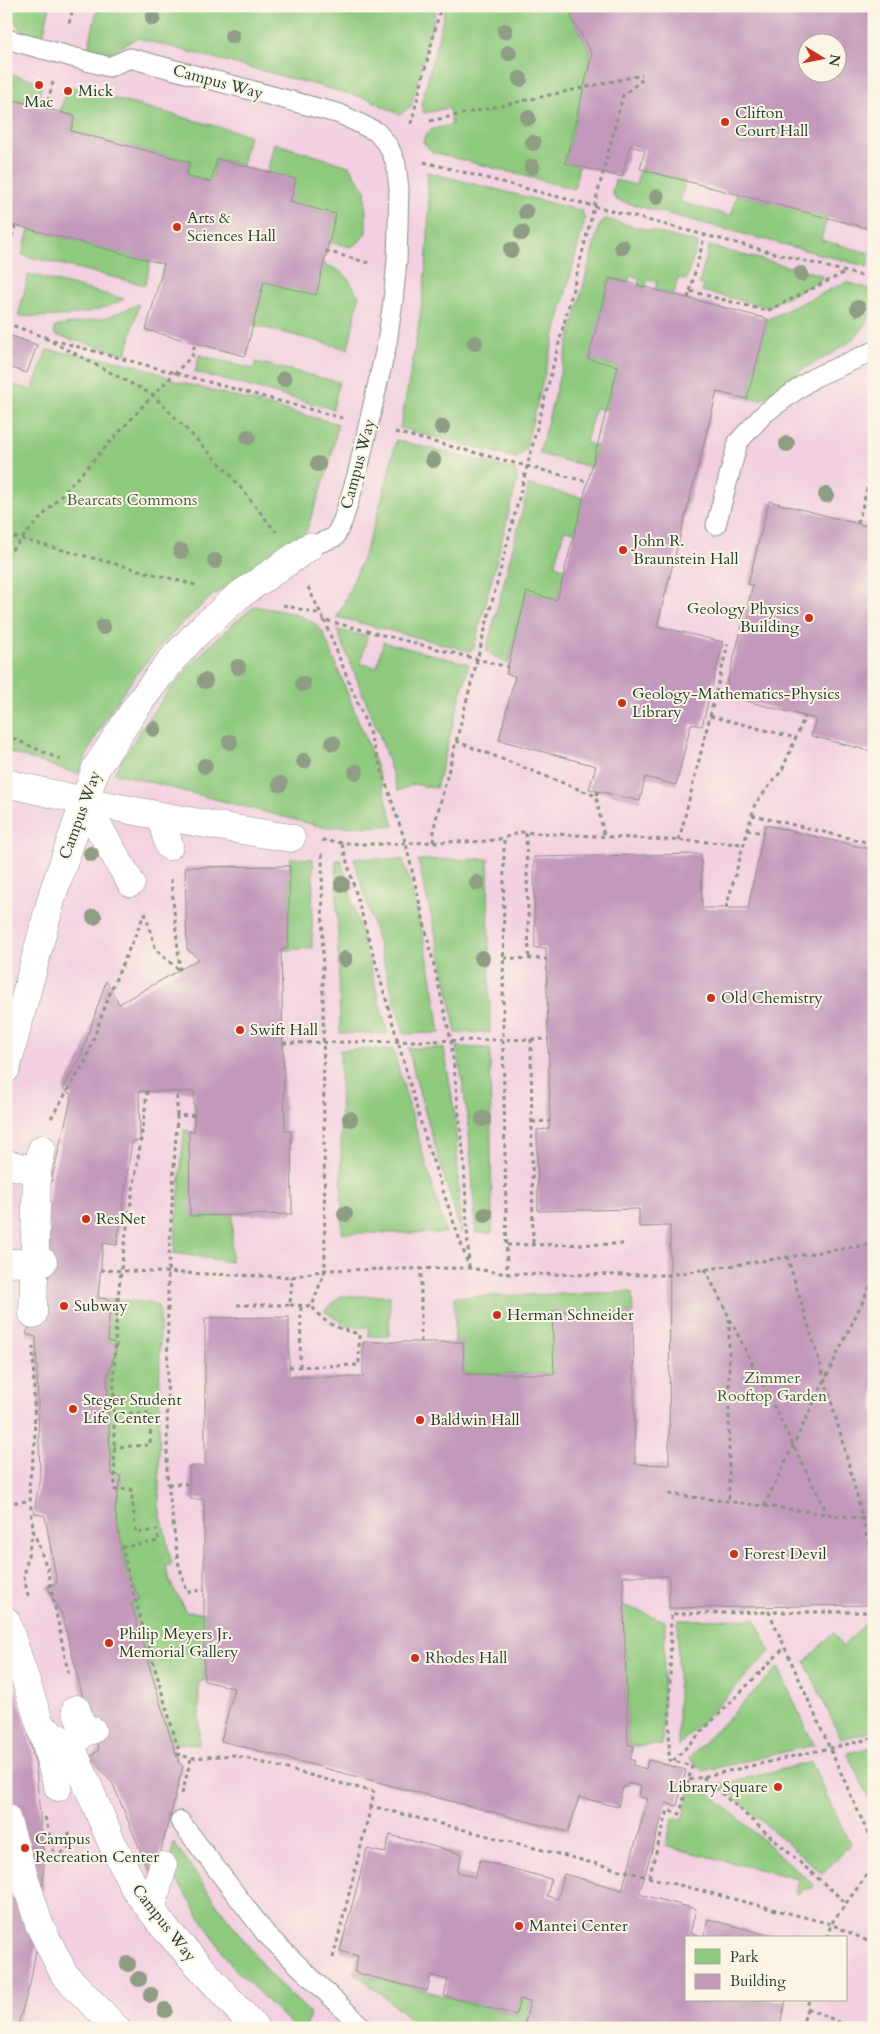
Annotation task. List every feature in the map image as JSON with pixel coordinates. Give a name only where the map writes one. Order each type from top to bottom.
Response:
[{"type":"street","name":"Campus Way","points":[[6,1069],[53,893],[94,773],[139,703],[168,664],[220,610],[301,553]]},
{"type":"street","points":[[6,783],[84,802],[161,817],[291,838]]},
{"type":"street","points":[[84,802],[137,894]]},
{"type":"street","points":[[161,817],[168,846]]},
{"type":"street","points":[[6,1164],[39,1160],[38,1262],[33,1325]]},
{"type":"street","points":[[6,1263],[38,1262]]},
{"type":"street","points":[[6,1621],[41,1727],[58,1787]]},
{"type":"street","name":"Campus Way","points":[[79,1721],[112,1844],[134,1887],[151,1910],[232,2005],[255,2028]]},
{"type":"street","points":[[41,1727],[79,1721]]},
{"type":"street","points":[[6,1818],[40,1924],[64,1974],[116,2028]]},
{"type":"street","points":[[151,1910],[163,1866]]},
{"type":"lane","name":"Campus Way","points":[[6,39],[109,67],[130,58],[340,114],[378,132],[389,147],[396,164],[399,217],[397,260],[387,343],[357,475],[343,520],[335,537],[301,553]]},
{"type":"lane","points":[[716,525],[738,442],[778,402],[813,378],[874,350]]},
{"type":"lane","points":[[180,1821],[266,1934],[363,2028]]},
{"type":"path","points":[[69,23],[74,6]]},
{"type":"path","points":[[410,124],[441,6]]},
{"type":"path","points":[[430,121],[643,77],[623,95],[596,206],[435,823],[433,842]]},
{"type":"path","points":[[46,109],[53,81]]},
{"type":"path","points":[[423,161],[874,279]]},
{"type":"path","points":[[6,260],[15,226]]},
{"type":"path","points":[[688,298],[705,234]]},
{"type":"path","points":[[326,251],[372,264]]},
{"type":"path","points":[[690,291],[767,311],[846,272]]},
{"type":"path","points":[[6,323],[46,338],[345,418]]},
{"type":"path","points":[[46,338],[153,395],[240,486],[267,519],[301,553],[321,614],[367,726],[406,844],[451,1040],[464,1160],[469,1268]]},
{"type":"path","points":[[6,556],[153,395],[192,356],[195,343]]},
{"type":"path","points":[[395,432],[588,482]]},
{"type":"path","points":[[858,524],[874,462]]},
{"type":"path","points":[[6,535],[238,596],[321,614]]},
{"type":"path","points":[[324,620],[508,667]]},
{"type":"path","points":[[679,840],[728,644]]},
{"type":"path","points":[[710,716],[796,738]]},
{"type":"path","points":[[726,908],[755,804],[782,770],[805,716]]},
{"type":"path","points":[[6,735],[80,769],[94,773]]},
{"type":"path","points":[[456,742],[596,796]]},
{"type":"path","points":[[598,791],[596,796],[604,836]]},
{"type":"path","points":[[752,816],[874,844]]},
{"type":"path","points":[[747,830],[763,833]]},
{"type":"path","points":[[291,838],[322,840],[342,844],[406,844],[504,840],[519,832],[744,844]]},
{"type":"path","points":[[526,833],[529,958]]},
{"type":"path","points":[[312,1306],[325,1270],[322,840]]},
{"type":"path","points":[[504,840],[503,1040],[507,1274]]},
{"type":"path","points":[[342,844],[427,1144],[455,1232],[469,1268]]},
{"type":"path","points":[[137,894],[145,912],[156,950],[180,970],[168,846]]},
{"type":"path","points":[[68,1092],[84,1062],[111,990],[145,912]]},
{"type":"path","points":[[504,958],[547,959]]},
{"type":"path","points":[[531,1039],[533,1244]]},
{"type":"path","points":[[283,1043],[548,1039]]},
{"type":"path","points":[[147,1091],[142,1144],[121,1272],[114,1357],[113,1413],[116,1490],[131,1488],[136,1533],[157,1530],[159,1541],[123,1547],[129,1578],[178,1755],[191,1758],[234,1755],[374,1792],[337,1942]]},
{"type":"path","points":[[177,1091],[168,1273],[168,1484],[178,1562],[187,1592],[205,1590]]},
{"type":"path","points":[[177,1116],[194,1115]]},
{"type":"path","points":[[532,1122],[550,1122]]},
{"type":"path","points":[[507,1245],[626,1244]]},
{"type":"path","points":[[100,1270],[292,1277],[325,1270],[421,1268],[469,1268],[507,1274],[670,1275],[874,1244]]},
{"type":"path","points":[[787,1256],[825,1381],[863,1518],[874,1570]]},
{"type":"path","points":[[421,1268],[421,1342]]},
{"type":"path","points":[[705,1269],[827,1513]]},
{"type":"path","points":[[290,1305],[292,1277]]},
{"type":"path","points":[[764,1506],[874,1278]]},
{"type":"path","points":[[237,1305],[312,1306]]},
{"type":"path","points":[[300,1367],[301,1305]]},
{"type":"path","points":[[289,1367],[358,1365],[359,1334],[330,1325],[317,1314],[312,1306]]},
{"type":"path","points":[[729,1318],[729,1502]]},
{"type":"path","points":[[33,1325],[35,1444],[29,1486],[33,1530],[47,1568],[79,1721]]},
{"type":"path","points":[[113,1413],[151,1413],[150,1445],[114,1446]]},
{"type":"path","points":[[168,1484],[189,1484]]},
{"type":"path","points":[[669,1494],[874,1520]]},
{"type":"path","points":[[6,1503],[30,1501]]},
{"type":"path","points":[[21,1598],[28,1596],[24,1577],[33,1530]]},
{"type":"path","points":[[769,1612],[874,1846]]},
{"type":"path","points":[[650,1877],[668,1810],[680,1814],[692,1766],[669,1760],[671,1614],[874,1612]]},
{"type":"path","points":[[673,1761],[785,1647]]},
{"type":"path","points":[[688,1780],[874,1738]]},
{"type":"path","points":[[187,1773],[191,1758]]},
{"type":"path","points":[[703,1777],[846,1903]]},
{"type":"path","points":[[43,1813],[55,1857],[72,1846],[58,1787]]},
{"type":"path","points":[[371,1806],[831,1924],[874,1944]]},
{"type":"path","points":[[828,1936],[831,1924],[874,1865]]},
{"type":"path","points":[[802,2028],[808,2002]]},
{"type":"path","points":[[807,2008],[853,2028]]},
{"type":"shaded area","points":[[6,6],[874,6],[874,2028],[6,2028]]},
{"type":"green space","points":[[7,6],[50,6],[43,36],[20,30]]},
{"type":"green space","points":[[98,6],[437,6],[411,106],[400,115],[369,99],[137,38],[108,54],[88,49]]},
{"type":"green space","points":[[446,6],[568,6],[572,19],[592,54],[565,162],[579,166],[574,189],[432,152],[423,142],[430,131],[452,125],[449,108],[424,113],[421,106]]},
{"type":"green space","points":[[6,73],[42,82],[36,106],[14,100],[10,116],[6,115]]},
{"type":"green space","points":[[67,86],[249,135],[242,165],[217,159],[211,182],[186,176],[190,162],[71,131],[75,116],[60,112]]},
{"type":"green space","points":[[274,143],[349,166],[365,190],[366,233],[359,242],[351,247],[329,242],[290,202],[267,172]]},
{"type":"green space","points":[[640,169],[685,181],[680,202],[731,216],[737,194],[827,217],[821,240],[870,253],[868,267],[616,200],[612,192],[615,180],[636,185]]},
{"type":"green space","points":[[427,172],[582,211],[585,219],[525,450],[517,458],[400,428],[426,268],[429,204]]},
{"type":"green space","points":[[605,219],[698,243],[686,280],[678,278],[674,294],[655,289],[657,282],[647,280],[646,287],[638,285],[639,278],[631,275],[628,282],[609,278],[589,359],[618,366],[606,410],[595,408],[586,443],[597,446],[591,467],[539,454],[599,226]]},
{"type":"green space","points":[[29,229],[151,260],[145,285],[22,255]]},
{"type":"green space","points":[[709,246],[821,275],[822,279],[768,307],[702,291],[704,286],[699,284]]},
{"type":"green space","points":[[324,264],[346,276],[359,297],[348,349],[253,325],[264,282]]},
{"type":"green space","points":[[29,274],[124,299],[99,309],[72,315],[18,316]]},
{"type":"green space","points":[[846,282],[874,290],[872,307],[860,332],[839,349],[799,372],[766,397],[762,399],[747,399],[768,319]]},
{"type":"green space","points":[[139,304],[126,354],[55,335],[54,327],[105,318]]},
{"type":"green space","name":"Bearcats Commons","points":[[47,350],[96,357],[145,368],[175,381],[338,424],[329,466],[304,538],[213,595],[177,628],[141,668],[113,707],[95,738],[78,774],[6,751],[6,383],[32,390]]},
{"type":"green space","points":[[199,355],[253,369],[256,362],[339,382],[333,409],[195,372]]},
{"type":"green space","points":[[396,440],[515,470],[517,481],[474,648],[470,651],[337,617],[365,552],[385,486]]},
{"type":"green space","points":[[529,485],[584,498],[575,532],[564,530],[555,565],[566,569],[557,600],[527,592],[508,664],[486,651]]},
{"type":"green space","points":[[255,606],[301,616],[317,625],[323,632],[376,765],[394,826],[323,827],[114,773],[144,725],[176,682],[212,643]]},
{"type":"green space","points":[[337,630],[367,636],[360,664],[377,667],[383,642],[469,664],[436,788],[414,784],[398,791],[379,734]]},
{"type":"green space","points":[[290,858],[313,859],[312,948],[281,950],[288,947]]},
{"type":"green space","points":[[354,858],[403,860],[425,946],[440,1033],[404,1034]]},
{"type":"green space","points":[[488,859],[490,1032],[456,1033],[446,979],[418,860]]},
{"type":"green space","points":[[336,860],[341,860],[388,1034],[340,1033]]},
{"type":"green space","points":[[457,1047],[490,1048],[492,1233],[476,1233],[468,1119]]},
{"type":"green space","points":[[408,1048],[444,1048],[455,1116],[461,1233],[420,1095]]},
{"type":"green space","points":[[393,1049],[446,1233],[342,1233],[340,1050]]},
{"type":"green space","points":[[184,1130],[189,1131],[191,1216],[233,1215],[231,1262],[174,1253]]},
{"type":"green space","points":[[632,1292],[633,1313],[553,1311],[554,1374],[464,1374],[463,1342],[455,1342],[454,1297]]},
{"type":"green space","points":[[341,1296],[390,1296],[389,1336],[369,1336],[369,1327],[349,1327],[324,1311]]},
{"type":"green space","points":[[110,1299],[152,1303],[157,1305],[160,1311],[159,1506],[172,1565],[166,1566],[169,1580],[186,1612],[205,1613],[204,1681],[199,1681],[199,1745],[172,1743],[131,1604],[115,1511],[121,1477],[111,1474],[107,1377],[118,1344],[108,1341]]},
{"type":"green space","points":[[623,1605],[665,1621],[662,1745],[634,1746],[628,1744]]},
{"type":"green space","points":[[755,1619],[770,1652],[678,1746],[678,1620]]},
{"type":"green space","points":[[868,1621],[874,1650],[874,1731],[841,1739],[805,1662],[834,1632],[842,1647]]},
{"type":"green space","points":[[778,1667],[814,1745],[703,1771],[689,1758]]},
{"type":"green space","points":[[874,1747],[874,1807],[847,1753]]},
{"type":"green space","points":[[811,1762],[850,1844],[823,1874],[720,1785]]},
{"type":"green space","points":[[704,1788],[814,1885],[812,1889],[801,1889],[800,1893],[795,1892],[798,1879],[665,1846],[673,1818],[682,1820],[689,1792]]},
{"type":"green space","points":[[174,1843],[270,1975],[310,2013],[306,2028],[294,2028],[231,1965],[168,1867]]},
{"type":"green space","points":[[354,1972],[516,2015],[520,1999],[530,2001],[525,2023],[540,2028],[422,2028]]},
{"type":"building","name":"Clifton Court Hall","points":[[568,6],[874,6],[874,230],[640,169],[645,150],[630,146],[622,177],[565,163],[592,54],[572,19]]},
{"type":"building","name":"Arts & Sciences Hall","points":[[14,100],[75,116],[71,131],[190,162],[186,176],[211,182],[217,159],[296,179],[290,202],[336,214],[316,295],[264,282],[245,356],[146,330],[164,264],[6,223],[6,115],[10,116]]},
{"type":"building","name":"John R. Braunstein Hall","points":[[610,278],[768,319],[747,399],[717,392],[657,626],[723,642],[702,726],[691,724],[676,785],[645,777],[640,801],[589,789],[596,766],[499,740],[515,676],[506,674],[527,592],[557,600],[618,366],[588,359]]},
{"type":"building","points":[[6,334],[37,345],[27,373],[6,366]]},
{"type":"building","name":"Geology Physics Building","points":[[769,501],[874,528],[874,752],[811,736],[816,719],[724,695],[753,585],[748,584]]},
{"type":"building","points":[[765,825],[874,850],[874,1038],[868,1062],[874,1064],[874,1605],[669,1608],[669,1576],[623,1576],[628,1744],[634,1746],[630,1759],[635,1761],[633,1765],[646,1769],[648,1760],[686,1770],[677,1806],[666,1803],[639,1894],[696,1909],[690,1933],[700,1936],[685,1936],[685,2002],[786,2002],[779,2028],[540,2028],[525,2023],[530,2001],[520,1999],[516,2015],[444,1996],[448,1980],[431,1975],[427,1991],[354,1972],[358,1956],[340,1951],[367,1849],[385,1853],[390,1835],[462,1854],[457,1872],[475,1877],[480,1860],[551,1879],[547,1896],[558,1899],[564,1874],[622,1890],[648,1799],[639,1796],[641,1786],[628,1783],[627,1787],[623,1787],[618,1807],[579,1797],[568,1832],[221,1741],[234,1688],[204,1681],[204,1499],[190,1499],[189,1466],[205,1466],[205,1318],[289,1317],[289,1377],[363,1377],[363,1342],[463,1342],[464,1374],[554,1374],[552,1311],[633,1313],[635,1464],[669,1465],[670,1226],[639,1227],[639,1209],[538,1211],[537,1130],[549,1129],[550,1121],[546,948],[535,948],[534,857],[701,854],[702,908],[748,908]]},
{"type":"building","points":[[290,866],[288,947],[281,950],[285,1131],[291,1131],[292,1214],[190,1216],[189,1131],[194,1131],[194,1092],[139,1091],[140,1141],[132,1141],[117,1245],[103,1243],[98,1298],[110,1299],[108,1341],[118,1344],[107,1377],[111,1474],[121,1476],[115,1511],[125,1569],[140,1599],[131,1604],[171,1739],[179,1763],[183,1766],[153,1881],[113,1784],[90,1757],[99,1750],[85,1706],[62,1614],[47,1587],[57,1583],[45,1516],[34,1513],[40,1476],[36,1337],[26,1334],[40,1299],[50,1186],[72,1095],[63,1089],[80,1059],[106,981],[119,1004],[199,959],[187,949],[185,867]]},
{"type":"building","name":"Campus Recreation Center","points":[[6,1665],[24,1716],[36,1768],[44,1864],[40,1927],[30,1984],[17,2028],[6,2028]]},
{"type":"building","points":[[708,1919],[771,1936],[704,1936]]},
{"type":"place","name":"Mac","points":[[39,85]]},
{"type":"place","name":"Mick","points":[[68,91]]},
{"type":"place","name":"Clifton Court Hall","points":[[725,122]]},
{"type":"place","name":"Arts & Sciences Hall","points":[[177,227]]},
{"type":"place","name":"John R. Braunstein Hall","points":[[623,550]]},
{"type":"place","name":"Geology Physics Building","points":[[809,618]]},
{"type":"place","name":"Geology-Mathematics-Physics Library","points":[[622,703]]},
{"type":"place","name":"Old Chemistry","points":[[711,998]]},
{"type":"place","name":"Swift Hall","points":[[240,1030]]},
{"type":"place","name":"ResNet","points":[[86,1219]]},
{"type":"place","name":"Subway","points":[[64,1306]]},
{"type":"place","name":"Herman Schneider","points":[[497,1315]]},
{"type":"place","name":"Steger Student Life Center","points":[[73,1409]]},
{"type":"place","name":"Baldwin Hall","points":[[420,1420]]},
{"type":"place","name":"Forest Devil","points":[[734,1554]]},
{"type":"place","name":"Philip Meyers Jr. Memorial Gallery","points":[[109,1643]]},
{"type":"place","name":"Rhodes Hall","points":[[415,1658]]},
{"type":"place","name":"Library Square","points":[[778,1787]]},
{"type":"place","name":"Campus Recreation Center","points":[[25,1848]]},
{"type":"place","name":"Mantei Center","points":[[519,1926]]},
{"type":"park label","name":"Zimmer Rooftop Garden","points":[[772,1387]]}]
